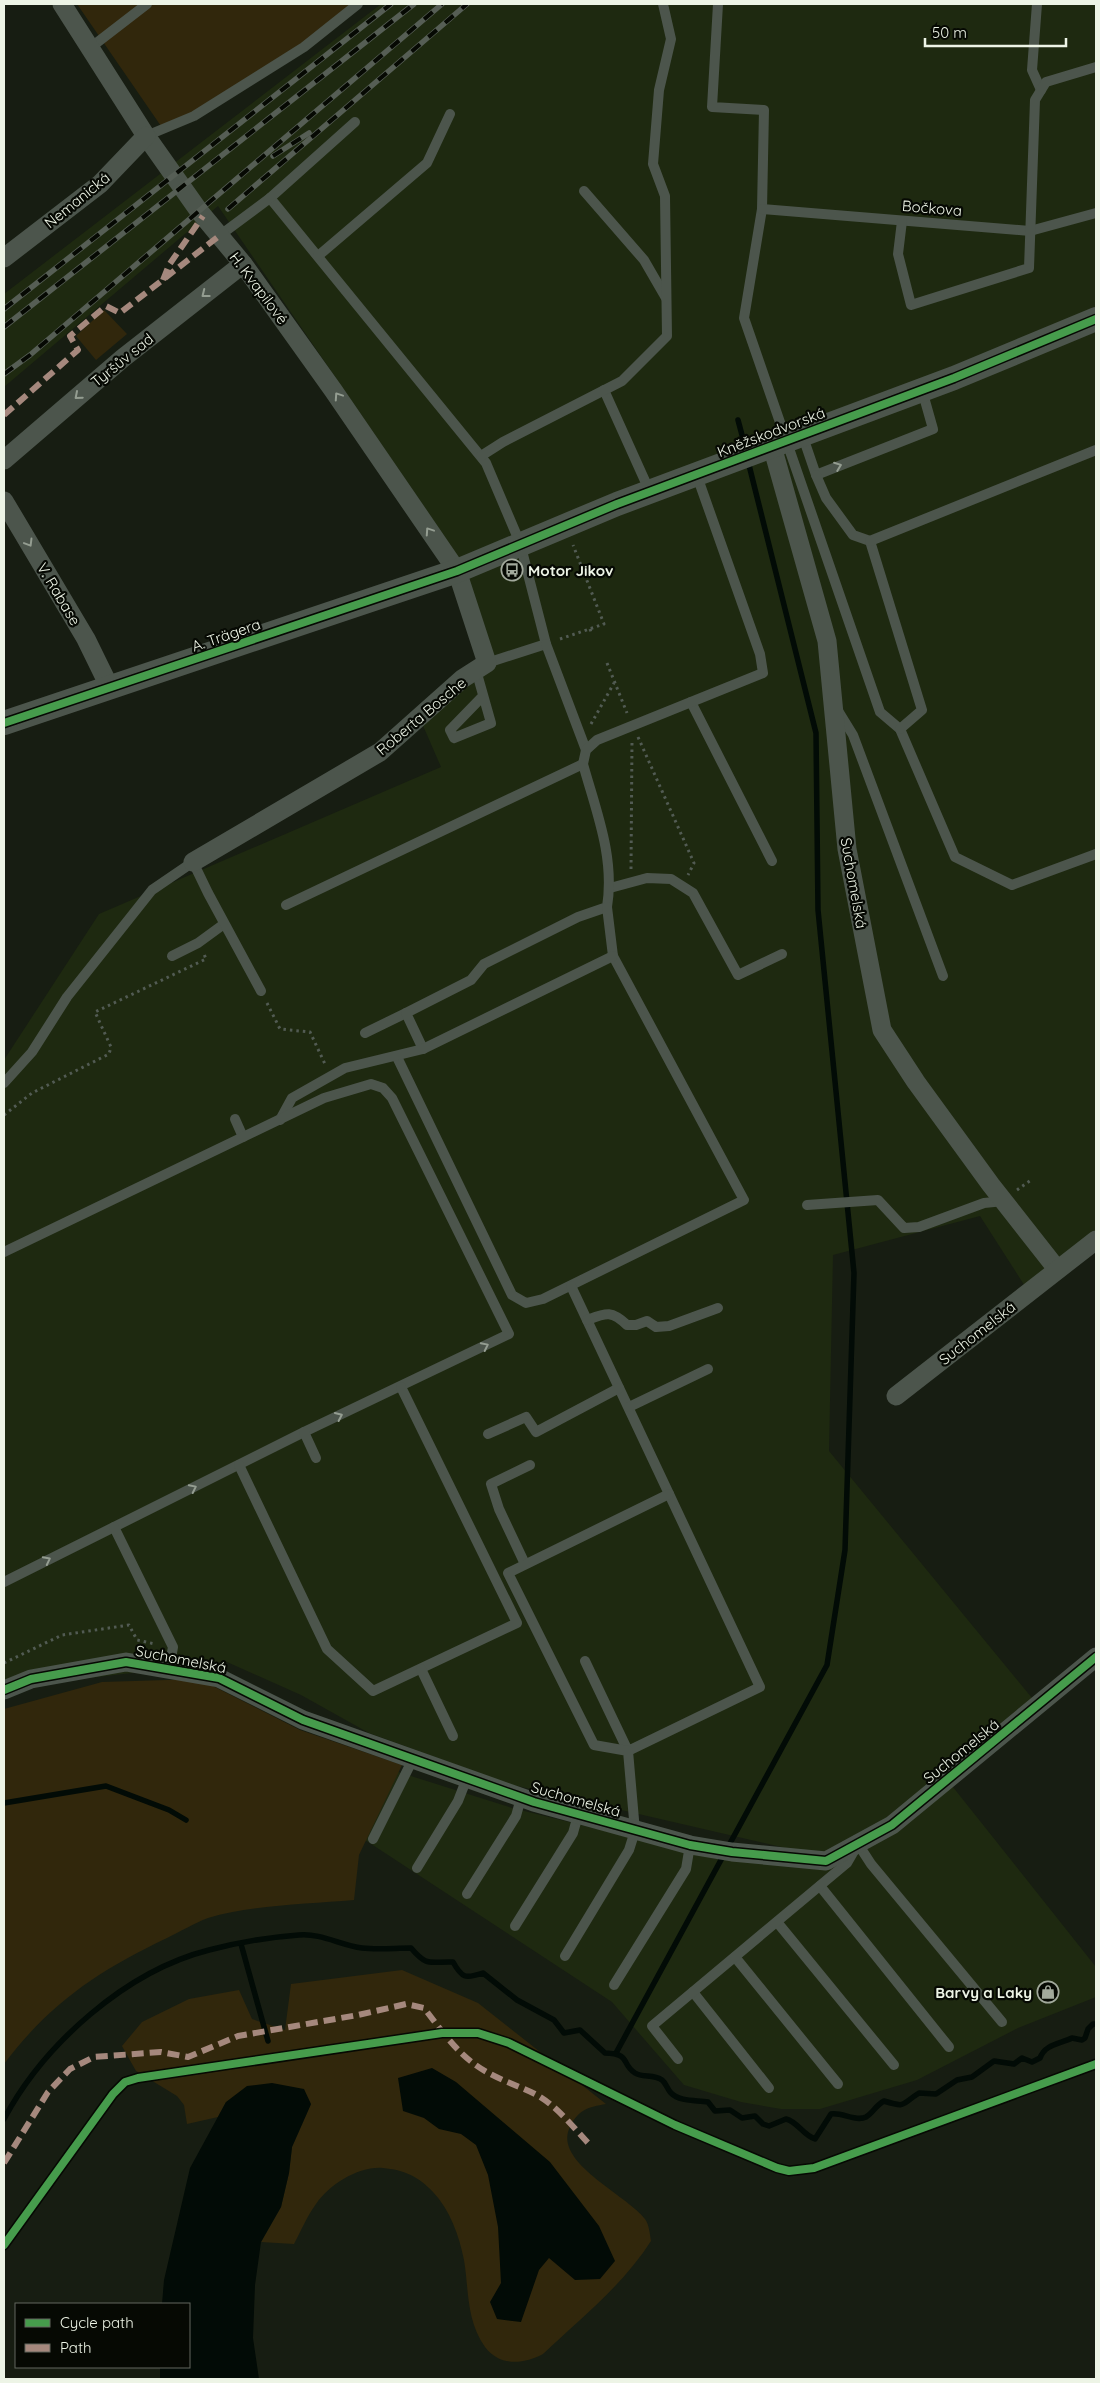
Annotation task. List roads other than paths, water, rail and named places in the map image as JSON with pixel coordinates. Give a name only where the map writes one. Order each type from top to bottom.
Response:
[{"type":"street","name":"H. Kvapilové","points":[[62,4],[146,136],[199,211],[243,264],[333,390],[457,571]]},
{"type":"street","name":"Nemanická","points":[[4,258],[100,184],[146,136]]},
{"type":"street","name":"Tyršův sad","points":[[4,460],[123,358],[243,264]]},
{"type":"street","name":"Kněžskodvorská","points":[[457,571],[650,492],[922,390],[1096,319]]},
{"type":"street","name":"Suchomelská","points":[[752,453],[827,641],[847,849],[882,1030],[916,1082],[1057,1269]]},
{"type":"street","name":"V. Rabase","points":[[4,501],[86,639],[110,688]]},
{"type":"street","points":[[457,571],[482,667]]},
{"type":"street","name":"A. Trägera","points":[[4,723],[457,571]]},
{"type":"street","name":"Roberta Bosche","points":[[193,862],[380,752],[462,680],[482,667]]},
{"type":"street","name":"Suchomelská","points":[[896,1396],[1096,1240]]},
{"type":"street","name":"Suchomelská","points":[[4,1690],[31,1679],[126,1662],[219,1678],[303,1720],[521,1798],[690,1845],[724,1851],[826,1861],[892,1826],[1096,1657]]},
{"type":"lane","points":[[90,48],[148,4]]},
{"type":"lane","points":[[146,136],[194,116],[304,47],[358,4]]},
{"type":"lane","points":[[481,456],[503,442],[622,381],[667,336],[665,196],[652,164],[659,90],[671,39],[663,4]]},
{"type":"lane","points":[[718,4],[712,107],[764,110],[762,210],[744,318],[880,712],[900,729],[955,857],[1012,885],[1096,854]]},
{"type":"lane","points":[[1037,4],[1032,70],[1041,90]]},
{"type":"lane","points":[[902,221],[898,254],[911,304],[1029,268],[1034,100],[1046,82],[1096,68]]},
{"type":"lane","points":[[318,256],[427,163],[450,114]]},
{"type":"lane","points":[[219,236],[270,198],[355,122]]},
{"type":"lane","points":[[584,191],[644,260],[667,299]]},
{"type":"lane","points":[[270,198],[486,463],[520,544],[546,644],[586,750],[583,764],[608,855],[610,888],[606,907],[614,956],[744,1200],[571,1286],[543,1299],[526,1303],[512,1295],[397,1057]]},
{"type":"lane","name":"Bočkova","points":[[762,210],[1030,231],[1096,213]]},
{"type":"lane","points":[[604,390],[650,492]]},
{"type":"lane","points":[[816,475],[933,429],[922,390]]},
{"type":"lane","points":[[802,434],[826,498],[853,535],[870,541],[1096,450]]},
{"type":"lane","points":[[586,750],[597,740],[762,673],[760,654],[696,476]]},
{"type":"lane","points":[[870,541],[922,710],[900,729]]},
{"type":"lane","points":[[483,696],[482,667],[546,644]]},
{"type":"lane","points":[[691,702],[772,861]]},
{"type":"lane","points":[[833,702],[853,735],[943,976]]},
{"type":"lane","points":[[286,905],[583,764]]},
{"type":"lane","points":[[4,1084],[32,1052],[67,997],[152,890],[193,862],[261,992]]},
{"type":"lane","points":[[610,888],[647,878],[671,879],[693,893],[738,975],[782,954]]},
{"type":"lane","points":[[365,1033],[471,980],[484,964],[578,917],[606,907]]},
{"type":"lane","points":[[172,956],[198,942],[224,924]]},
{"type":"lane","points":[[280,1120],[292,1098],[346,1068],[397,1057],[423,1049],[614,956]]},
{"type":"lane","points":[[406,1013],[423,1049]]},
{"type":"lane","points":[[4,1252],[324,1098],[371,1084],[383,1088],[392,1098],[509,1334],[304,1432],[4,1582]]},
{"type":"lane","points":[[235,1118],[243,1138]]},
{"type":"lane","points":[[807,1205],[878,1200],[904,1228],[919,1227],[984,1203],[1004,1201]]},
{"type":"lane","points":[[571,1286],[760,1687],[628,1751],[594,1745],[508,1573],[669,1494]]},
{"type":"lane","points":[[587,1320],[606,1314],[616,1315],[627,1326],[647,1321],[656,1327],[669,1326],[718,1308]]},
{"type":"lane","points":[[629,1407],[708,1369]]},
{"type":"lane","points":[[239,1465],[328,1649],[373,1692],[517,1624],[401,1387]]},
{"type":"lane","points":[[488,1434],[526,1416],[536,1432],[619,1388]]},
{"type":"lane","points":[[304,1432],[316,1458]]},
{"type":"lane","points":[[525,1564],[499,1509],[491,1484],[530,1464]]},
{"type":"lane","points":[[114,1527],[173,1647],[169,1669]]},
{"type":"lane","points":[[565,1956],[629,1850],[635,1831],[628,1751],[585,1661]]},
{"type":"lane","points":[[421,1669],[453,1736]]},
{"type":"lane","points":[[372,1839],[404,1781],[413,1759]]},
{"type":"lane","points":[[417,1868],[458,1801],[467,1778]]},
{"type":"lane","points":[[467,1894],[516,1816],[521,1798]]},
{"type":"lane","points":[[515,1926],[573,1833],[578,1815]]},
{"type":"lane","points":[[678,2059],[652,2026],[847,1863],[858,1844],[871,1864],[1002,2022]]},
{"type":"lane","points":[[614,1985],[686,1869],[690,1845]]},
{"type":"lane","points":[[820,1886],[949,2046]]},
{"type":"lane","points":[[777,1922],[894,2065]]},
{"type":"lane","points":[[736,1957],[838,2084]]},
{"type":"lane","points":[[693,1992],[769,2088]]},
{"type":"waterway","points":[[738,420],[746,450]]},
{"type":"waterway","points":[[616,2053],[827,1665],[845,1550],[854,1273],[818,910],[816,733],[748,461]]},
{"type":"waterway","points":[[4,1803],[106,1786],[169,1810],[186,1820]]},
{"type":"waterway","points":[[4,2119],[21,2091],[41,2064],[90,2014],[118,1993],[178,1960],[231,1945],[288,1936],[307,1935],[323,1937],[362,1948],[411,1948],[426,1961],[453,1962],[465,1976],[483,1973],[517,2000],[554,2020],[564,2033],[580,2030],[605,2053],[622,2057],[635,2073],[662,2080],[675,2096],[683,2099],[708,2102],[715,2111],[730,2110],[742,2118],[755,2116],[763,2124],[769,2126],[786,2119],[815,2139],[831,2114],[840,2114],[853,2118],[866,2117],[884,2101],[900,2105],[906,2103],[919,2093],[936,2094],[957,2080],[972,2077],[994,2061],[1014,2064],[1022,2058],[1032,2062],[1040,2058],[1042,2053],[1053,2045],[1072,2038],[1082,2040],[1085,2038],[1088,2029],[1093,2024],[1096,2024]]},
{"type":"waterway","points":[[241,1944],[268,2041]]},
{"type":"railway","points":[[4,309],[391,4]]},
{"type":"railway","points":[[4,327],[414,4]]},
{"type":"railway","points":[[4,374],[30,355],[442,4]]},
{"type":"railway","points":[[228,209],[467,4]]},
{"type":"railway","points":[[273,156],[309,133]]},
{"type":"place","name":"Motor Jikov","points":[[512,570]]},
{"type":"place","name":"Barvy a Laky","points":[[1048,1992]]}]
